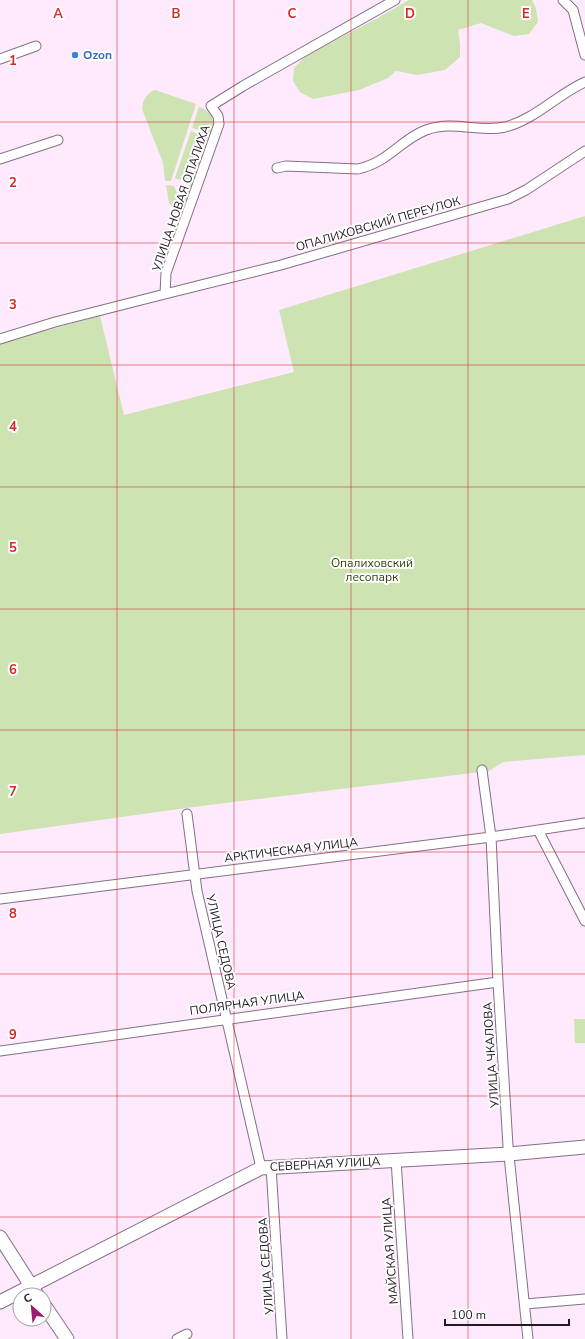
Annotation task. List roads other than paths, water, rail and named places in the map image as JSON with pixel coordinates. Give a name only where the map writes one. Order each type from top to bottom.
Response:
[{"type":"street","name":"УЛИЦА НОВАЯ ОПАЛИХА","points":[[165,294],[166,273],[219,124],[218,116],[211,106],[243,86],[395,0]]},
{"type":"street","points":[[563,0],[573,10],[576,17],[585,55]]},
{"type":"street","points":[[0,59],[36,46]]},
{"type":"street","points":[[277,168],[286,166],[358,169],[369,167],[380,162],[413,137],[424,131],[442,125],[493,129],[506,126],[523,120],[572,88],[585,82]]},
{"type":"street","points":[[0,159],[58,140]]},
{"type":"street","name":"ОПАЛИХОВСКИЙ ПЕРЕУЛОК","points":[[165,294],[281,265],[508,199],[526,190],[585,151]]},
{"type":"street","points":[[0,339],[55,322],[165,294]]},
{"type":"street","name":"УЛИЦА ЧКАЛОВА","points":[[482,770],[491,837],[498,982],[509,1154],[528,1339]]},
{"type":"street","name":"УЛИЦА СЕДОВА","points":[[187,814],[197,891],[227,1018],[266,1168],[282,1339]]},
{"type":"street","name":"АРКТИЧЕСКАЯ УЛИЦА","points":[[0,899],[491,837],[585,823]]},
{"type":"street","points":[[538,830],[585,921]]},
{"type":"street","name":"ПОЛЯРНАЯ УЛИЦА","points":[[0,1051],[227,1018],[498,982]]},
{"type":"street","name":"СЕВЕРНАЯ УЛИЦА","points":[[40,1287],[266,1168],[509,1154],[585,1147]]},
{"type":"street","name":"МАЙСКАЯ УЛИЦА","points":[[396,1160],[408,1339]]},
{"type":"street","points":[[0,1237],[32,1287]]},
{"type":"street","name":"СЕВЕРНАЯ УЛИЦА","points":[[0,1302],[12,1298]]},
{"type":"street","points":[[525,1304],[585,1299]]},
{"type":"street","points":[[52,1317],[67,1339]]},
{"type":"street","points":[[177,1339],[187,1334]]},
{"type":"place","name":"Ozon","points":[[75,55]]},
{"type":"park label","name":"Опалиховский лесопарк","points":[[372,570]]}]
